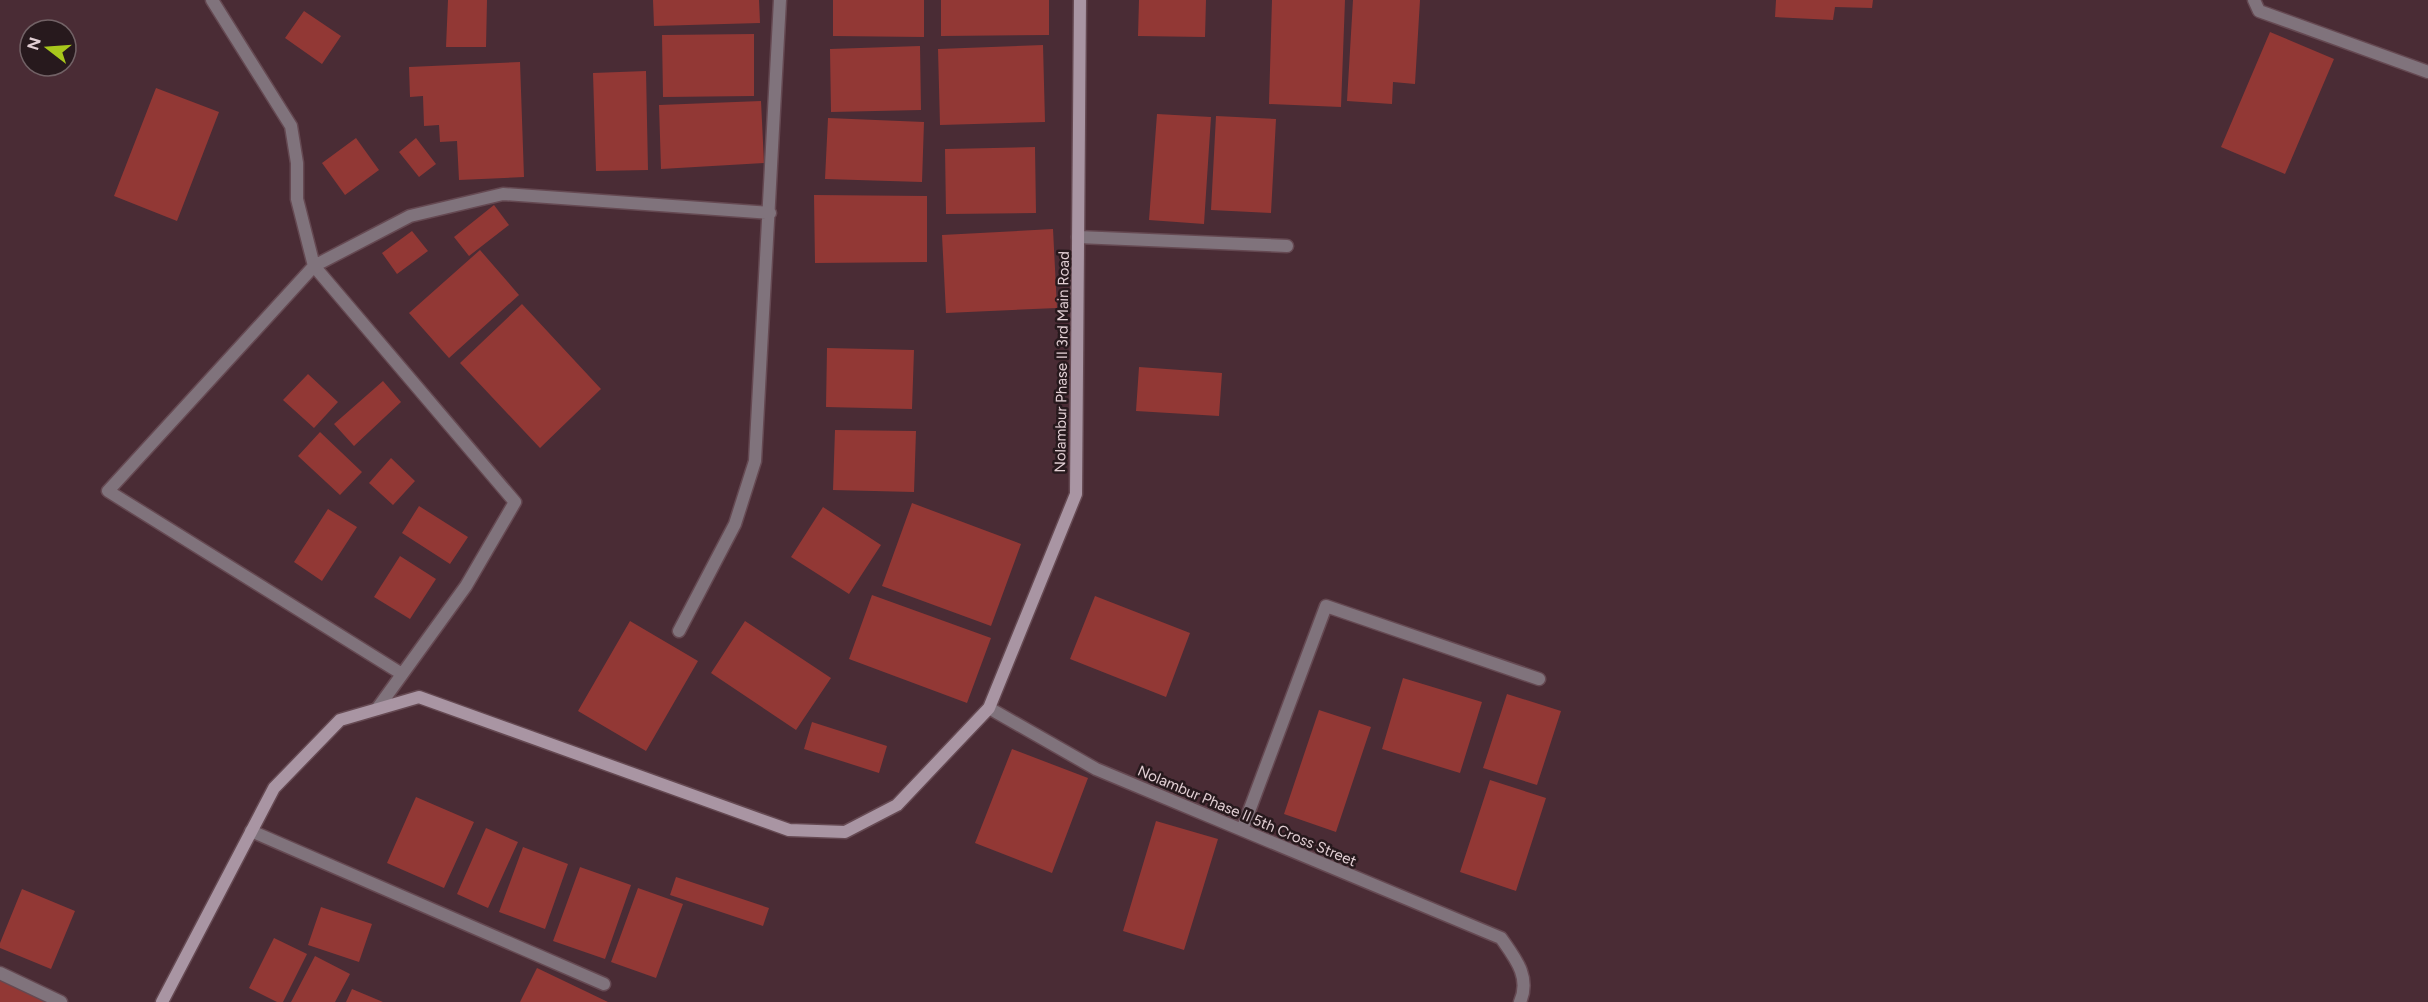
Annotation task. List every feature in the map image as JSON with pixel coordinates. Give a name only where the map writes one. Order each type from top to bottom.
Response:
[{"type":"street","points":[[212,0],[291,126],[297,163],[297,199],[314,266],[515,502],[466,586],[377,709]]},
{"type":"street","points":[[679,631],[735,524],[755,461],[780,0]]},
{"type":"street","name":"Nolambur Phase II 3rd Main Road","points":[[989,708],[1076,494],[1080,0]]},
{"type":"street","points":[[2254,0],[2259,11],[2428,72]]},
{"type":"street","points":[[402,674],[108,491],[314,266],[410,216],[503,194],[770,213]]},
{"type":"street","points":[[1078,237],[1287,246]]},
{"type":"street","points":[[1242,830],[1326,606],[1539,679]]},
{"type":"street","points":[[162,1002],[273,788],[340,720],[419,697],[789,830],[845,832],[897,805],[989,708]]},
{"type":"street","name":"Nolambur Phase II 5th Cross Street","points":[[989,708],[1096,769],[1501,938],[1521,966],[1525,992],[1520,1002]]},
{"type":"street","points":[[251,831],[604,984]]},
{"type":"street","points":[[0,973],[61,1002]]},
{"type":"building","points":[[448,0],[487,0],[486,47],[446,47]]},
{"type":"building","points":[[653,0],[759,0],[760,23],[654,26]]},
{"type":"building","points":[[833,0],[924,0],[924,37],[833,36]]},
{"type":"building","points":[[941,0],[1049,0],[1049,35],[941,36]]},
{"type":"building","points":[[1139,0],[1206,0],[1205,37],[1138,36]]},
{"type":"building","points":[[1272,0],[1345,0],[1341,107],[1269,104]]},
{"type":"building","points":[[1353,0],[1420,0],[1415,84],[1393,82],[1392,104],[1347,101]]},
{"type":"building","points":[[1776,0],[1873,0],[1872,8],[1835,7],[1833,20],[1775,17]]},
{"type":"building","points":[[304,11],[341,36],[322,64],[285,38]]},
{"type":"building","points":[[2270,32],[2334,59],[2285,174],[2221,147]]},
{"type":"building","points":[[754,34],[754,96],[663,97],[662,35]]},
{"type":"building","points":[[1043,45],[1045,122],[940,125],[938,49]]},
{"type":"building","points":[[920,46],[921,110],[831,112],[830,49]]},
{"type":"building","points":[[520,62],[524,177],[459,180],[457,141],[440,142],[439,125],[424,126],[423,96],[410,97],[409,67]]},
{"type":"building","points":[[646,71],[648,170],[596,171],[593,73]]},
{"type":"building","points":[[156,88],[219,112],[177,221],[114,196]]},
{"type":"building","points":[[761,101],[764,163],[661,169],[659,105]]},
{"type":"building","points":[[1157,114],[1211,117],[1204,224],[1149,220]]},
{"type":"building","points":[[1216,116],[1276,119],[1271,213],[1211,210]]},
{"type":"building","points":[[828,118],[924,122],[922,182],[825,179]]},
{"type":"building","points":[[356,138],[379,170],[345,195],[322,163]]},
{"type":"building","points":[[416,138],[436,164],[419,177],[399,152]]},
{"type":"building","points":[[1035,147],[1036,213],[946,214],[945,149]]},
{"type":"building","points":[[814,195],[927,196],[927,262],[815,263]]},
{"type":"building","points":[[494,205],[509,225],[469,256],[454,237]]},
{"type":"building","points":[[1053,229],[1057,308],[946,313],[942,235]]},
{"type":"building","points":[[412,231],[428,251],[397,274],[382,253]]},
{"type":"building","points":[[480,250],[519,295],[449,358],[409,313]]},
{"type":"building","points":[[522,304],[601,389],[540,448],[460,363]]},
{"type":"building","points":[[827,348],[914,350],[912,409],[826,407]]},
{"type":"building","points":[[1139,367],[1222,373],[1219,416],[1136,411]]},
{"type":"building","points":[[308,374],[338,402],[314,428],[283,400]]},
{"type":"building","points":[[383,381],[401,402],[354,446],[334,424]]},
{"type":"building","points":[[835,430],[916,431],[914,492],[833,490]]},
{"type":"building","points":[[320,432],[362,472],[340,495],[298,456]]},
{"type":"building","points":[[391,458],[415,481],[393,505],[369,483]]},
{"type":"building","points":[[912,503],[1021,544],[991,626],[882,586]]},
{"type":"building","points":[[419,506],[468,537],[450,564],[402,533]]},
{"type":"building","points":[[823,507],[881,545],[849,594],[791,557]]},
{"type":"building","points":[[328,509],[357,527],[322,581],[294,562]]},
{"type":"building","points":[[400,556],[436,579],[410,619],[374,597]]},
{"type":"building","points":[[872,595],[991,638],[967,703],[849,659]]},
{"type":"building","points":[[1095,596],[1190,633],[1166,697],[1070,659]]},
{"type":"building","points":[[630,621],[698,661],[646,751],[578,711]]},
{"type":"building","points":[[745,621],[831,678],[796,730],[711,673]]},
{"type":"building","points":[[1403,678],[1482,702],[1460,773],[1382,749]]},
{"type":"building","points":[[1507,694],[1561,711],[1537,785],[1483,768]]},
{"type":"building","points":[[1319,710],[1371,727],[1336,832],[1284,814]]},
{"type":"building","points":[[812,722],[887,746],[879,773],[804,749]]},
{"type":"building","points":[[1012,749],[1088,778],[1052,873],[975,843]]},
{"type":"building","points":[[1490,780],[1546,798],[1516,891],[1460,872]]},
{"type":"building","points":[[416,797],[474,822],[444,888],[387,863]]},
{"type":"building","points":[[1156,821],[1218,839],[1184,950],[1123,931]]},
{"type":"building","points":[[486,828],[518,842],[488,908],[457,894]]},
{"type":"building","points":[[523,847],[568,864],[545,929],[499,912]]},
{"type":"building","points":[[580,867],[631,885],[605,959],[553,941]]},
{"type":"building","points":[[676,877],[769,908],[763,926],[670,895]]},
{"type":"building","points":[[638,888],[683,904],[656,978],[611,962]]},
{"type":"building","points":[[22,889],[75,911],[51,969],[0,948]]},
{"type":"building","points":[[321,907],[372,924],[359,962],[308,945]]},
{"type":"building","points":[[274,938],[307,954],[283,1002],[277,1002],[249,988]]},
{"type":"building","points":[[315,956],[350,974],[335,1002],[291,1002]]},
{"type":"building","points":[[537,968],[608,1002],[520,1002]]},
{"type":"building","points":[[0,977],[47,997],[45,1002],[0,1002]]},
{"type":"building","points":[[352,989],[383,1002],[346,1002]]}]
